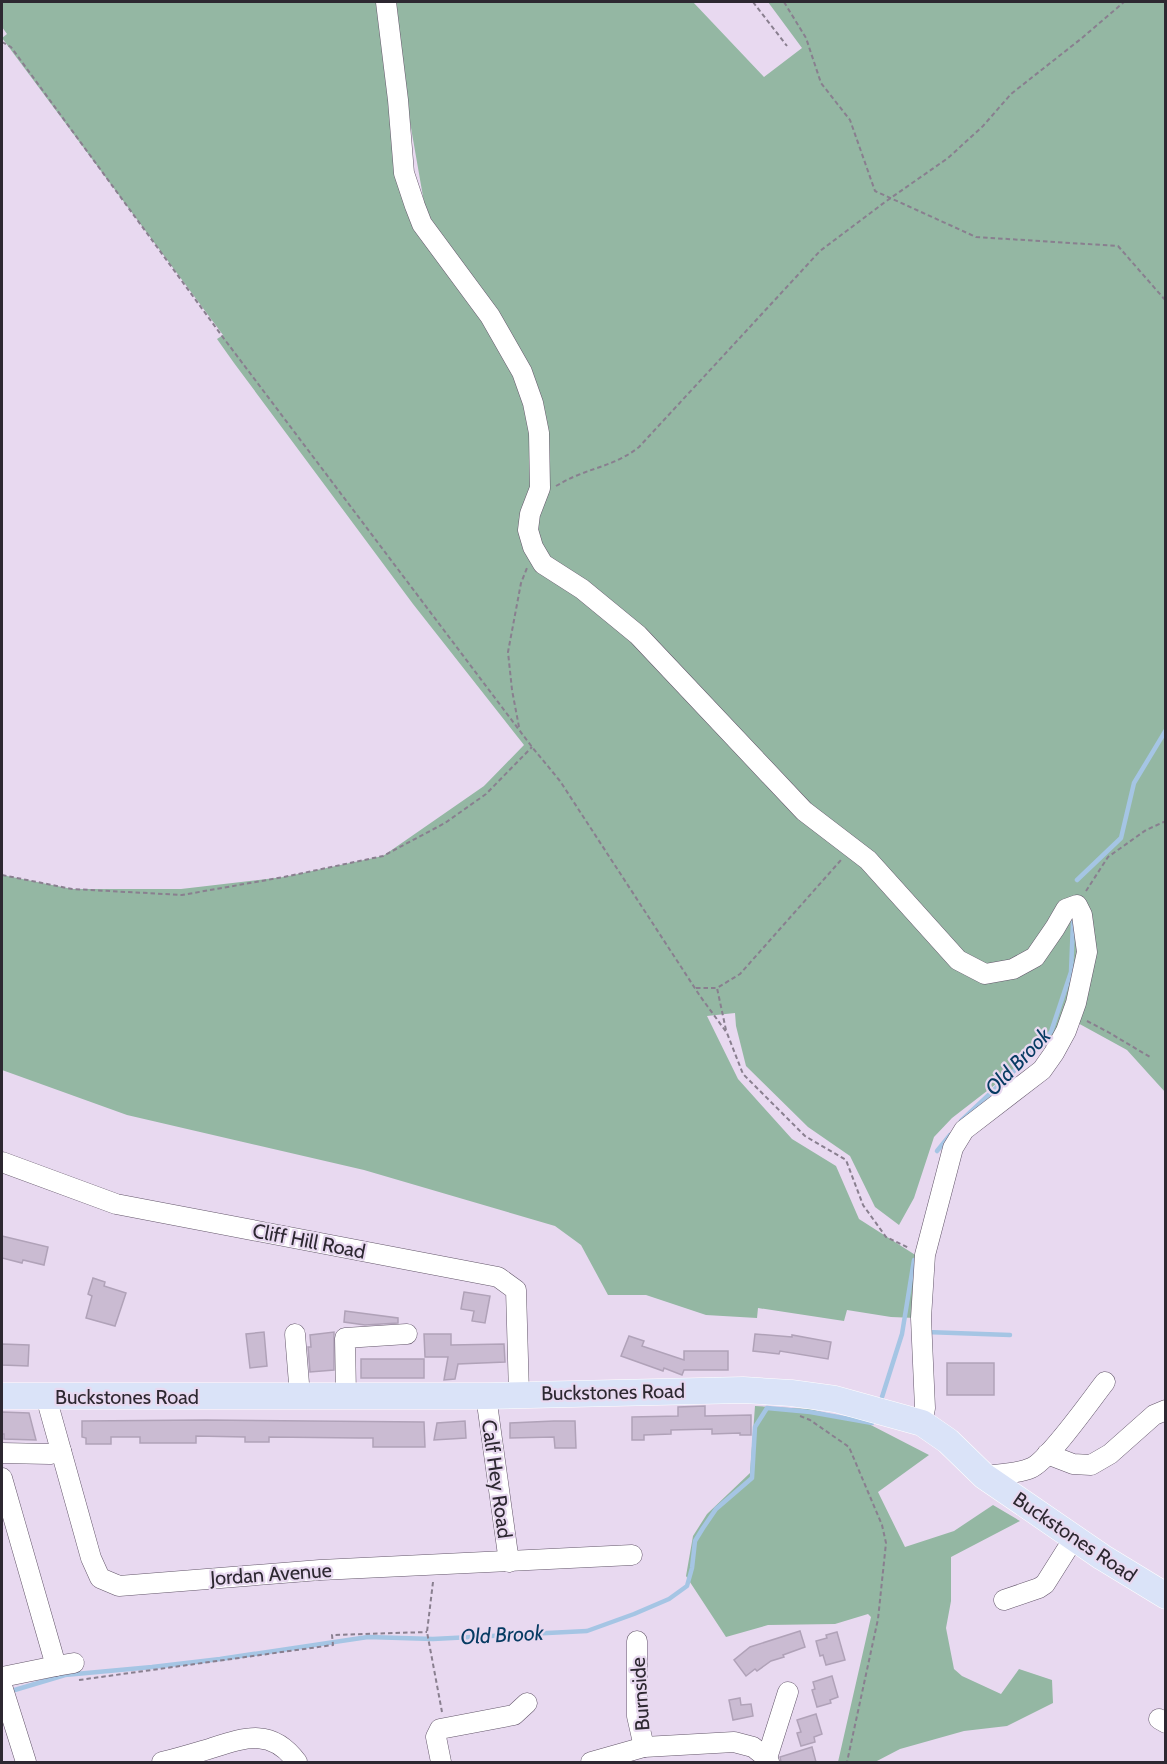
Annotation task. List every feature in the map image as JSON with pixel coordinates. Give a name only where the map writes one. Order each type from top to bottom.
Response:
[{"type":"main road","name":"Buckstones Road","points":[[2,1396],[486,1396],[743,1390],[835,1399],[921,1424],[948,1441],[984,1476],[1074,1538],[1166,1596]]},
{"type":"street","points":[[386,2],[404,173],[414,206],[422,224],[490,316],[522,372],[532,403],[539,433],[539,491],[530,514],[528,530],[533,548],[543,564],[582,590],[638,635],[804,811],[868,860],[958,960],[985,974],[1013,969],[1035,957],[1066,909],[1077,905],[1083,915],[1087,952],[1076,1003],[1066,1031],[1054,1053],[1042,1070],[964,1130],[953,1148],[925,1255],[921,1332],[925,1408],[921,1424]]},
{"type":"street","name":"Cliff Hill Road","points":[[2,1162],[116,1204],[498,1277],[516,1290],[519,1394]]},
{"type":"street","points":[[295,1334],[300,1396]]},
{"type":"street","points":[[346,1396],[345,1338],[407,1334]]},
{"type":"street","points":[[984,1476],[1025,1470],[1038,1464],[1105,1382]]},
{"type":"street","name":"Calf Hey Road","points":[[486,1396],[509,1562]]},
{"type":"street","name":"Jordan Avenue","points":[[46,1397],[91,1558],[100,1578],[119,1586],[320,1570],[632,1555]]},
{"type":"street","points":[[1047,1454],[1073,1464],[1091,1466],[1110,1454],[1154,1415],[1166,1410]]},
{"type":"street","points":[[2,1453],[50,1454],[61,1451]]},
{"type":"street","points":[[2,1478],[65,1664],[2,1677]]},
{"type":"street","points":[[1004,1600],[1045,1584],[1074,1538]]},
{"type":"street","name":"Burnside","points":[[636,1641],[638,1716],[644,1747]]},
{"type":"street","points":[[3,1692],[26,1762]]},
{"type":"street","points":[[591,1762],[644,1747],[734,1742],[753,1747],[768,1760],[788,1692]]},
{"type":"street","points":[[441,1762],[436,1737],[440,1729],[514,1715],[527,1703]]},
{"type":"street","points":[[162,1762],[244,1738],[270,1740],[287,1750],[297,1762]]},
{"type":"path","points":[[753,2],[787,46]]},
{"type":"path","points":[[784,2],[806,38],[821,83],[850,120],[875,191],[976,237],[1118,246],[1166,301]]},
{"type":"path","points":[[539,491],[547,490],[578,475],[606,466],[628,456],[639,447],[820,251],[948,158],[983,126],[1011,94],[1082,39],[1124,2]]},
{"type":"path","points":[[2,42],[11,47],[222,336],[560,781],[695,988],[727,1033]]},
{"type":"path","points":[[520,730],[508,652],[521,583],[533,548]]},
{"type":"path","points":[[2,875],[72,889],[182,895],[383,856],[445,823],[486,794],[532,747]]},
{"type":"path","points":[[1077,905],[1108,857],[1146,830],[1166,821]]},
{"type":"path","points":[[695,988],[717,988],[740,974],[841,860],[868,860]]},
{"type":"path","points":[[717,988],[727,1033],[743,1074],[805,1136],[846,1160],[863,1205],[886,1237],[925,1255]]},
{"type":"path","points":[[1084,1020],[1150,1057]]},
{"type":"path","points":[[800,1415],[849,1447],[882,1524],[886,1543],[878,1619],[847,1762]]},
{"type":"path","points":[[435,1564],[427,1632],[443,1719],[440,1729]]},
{"type":"path","points":[[97,1678],[333,1645],[332,1635],[427,1632]]},
{"type":"green space","points":[[2,2],[379,2],[395,129],[425,208],[389,2],[693,2],[764,77],[802,48],[768,2],[1165,2],[1165,1092],[1127,1050],[1076,1022],[952,1118],[934,1137],[914,1198],[899,1225],[875,1207],[850,1156],[808,1127],[746,1066],[735,1013],[707,1016],[738,1079],[792,1139],[836,1166],[859,1219],[920,1258],[916,1318],[891,1317],[847,1310],[844,1321],[758,1308],[757,1318],[706,1315],[646,1295],[608,1295],[581,1245],[555,1226],[364,1170],[127,1115],[2,1070],[2,875],[72,889],[181,889],[284,877],[383,856],[484,786],[524,745],[413,604],[234,363],[217,339],[223,335],[2,38],[7,34],[2,27]]},
{"type":"green space","points":[[755,1406],[809,1409],[865,1422],[929,1455],[878,1492],[905,1547],[954,1531],[993,1505],[1020,1521],[951,1557],[951,1601],[946,1628],[954,1669],[962,1676],[1001,1694],[1019,1669],[1052,1680],[1053,1703],[1007,1726],[964,1731],[900,1749],[875,1762],[838,1762],[871,1617],[868,1614],[835,1624],[768,1625],[726,1637],[686,1576],[693,1536],[707,1514],[750,1473]]},
{"type":"building","points":[[2,1236],[48,1247],[44,1265],[2,1258]]},
{"type":"building","points":[[93,1278],[105,1282],[104,1286],[126,1293],[115,1326],[86,1318],[92,1296],[88,1294]]},
{"type":"building","points":[[464,1292],[490,1296],[485,1323],[472,1321],[474,1311],[461,1309]]},
{"type":"building","points":[[345,1311],[398,1318],[398,1323],[365,1325],[344,1322]]},
{"type":"building","points":[[264,1332],[267,1366],[250,1368],[246,1334]]},
{"type":"building","points":[[334,1332],[334,1370],[310,1372],[308,1347],[311,1347],[310,1335]]},
{"type":"building","points":[[424,1334],[451,1334],[451,1345],[504,1344],[505,1362],[458,1364],[455,1379],[444,1380],[448,1357],[425,1357]]},
{"type":"building","points":[[755,1334],[792,1337],[792,1335],[831,1342],[828,1359],[780,1351],[779,1354],[753,1351]]},
{"type":"building","points":[[629,1336],[644,1341],[642,1346],[684,1360],[684,1351],[728,1351],[728,1370],[684,1370],[682,1375],[664,1368],[663,1371],[621,1356]]},
{"type":"building","points":[[2,1344],[29,1345],[28,1366],[2,1365]]},
{"type":"building","points":[[361,1359],[424,1359],[424,1378],[361,1378]]},
{"type":"building","points":[[947,1363],[994,1363],[994,1395],[947,1395]]},
{"type":"building","points":[[705,1406],[705,1416],[751,1415],[751,1435],[712,1434],[712,1429],[671,1430],[671,1434],[644,1435],[644,1440],[632,1440],[632,1417],[678,1416],[678,1407]]},
{"type":"building","points":[[2,1412],[29,1413],[36,1440],[4,1439]]},
{"type":"building","points":[[82,1421],[424,1422],[425,1447],[373,1447],[373,1438],[269,1437],[269,1442],[245,1442],[245,1437],[196,1436],[196,1443],[140,1443],[140,1437],[111,1437],[111,1444],[86,1444],[86,1438],[82,1437]]},
{"type":"building","points":[[465,1421],[466,1438],[434,1440],[437,1423]]},
{"type":"building","points":[[575,1421],[576,1448],[555,1448],[554,1437],[510,1438],[510,1423]]},
{"type":"building","points":[[800,1631],[805,1647],[783,1655],[784,1657],[771,1661],[757,1671],[755,1669],[746,1676],[734,1660],[750,1647]]},
{"type":"building","points":[[837,1632],[845,1660],[826,1665],[823,1655],[820,1656],[816,1641]]},
{"type":"building","points":[[832,1676],[838,1697],[830,1700],[831,1703],[817,1707],[812,1690],[815,1689],[813,1682]]},
{"type":"building","points":[[740,1698],[741,1705],[751,1704],[753,1716],[733,1720],[729,1700]]},
{"type":"building","points":[[816,1714],[822,1734],[814,1737],[815,1742],[801,1746],[797,1733],[801,1732],[797,1720]]},
{"type":"building","points":[[812,1747],[816,1762],[781,1762],[780,1757]]},
{"type":"waterway","name":"Old Brook","points":[[1077,880],[1121,838],[1134,783],[1166,730]]},
{"type":"waterway","name":"Old Brook","points":[[961,1121],[1051,1032],[1071,972],[1073,922]]},
{"type":"waterway","name":"Old Brook","points":[[937,1151],[950,1135]]},
{"type":"waterway","name":"Old Brook","points":[[882,1397],[902,1334],[914,1260]]},
{"type":"waterway","points":[[926,1332],[1010,1335]]},
{"type":"waterway","name":"Old Brook","points":[[8,1692],[65,1675],[220,1659],[368,1637],[433,1639],[587,1631],[669,1599],[687,1586],[695,1541],[716,1509],[752,1478],[755,1427],[767,1408],[810,1412],[872,1423]]}]
